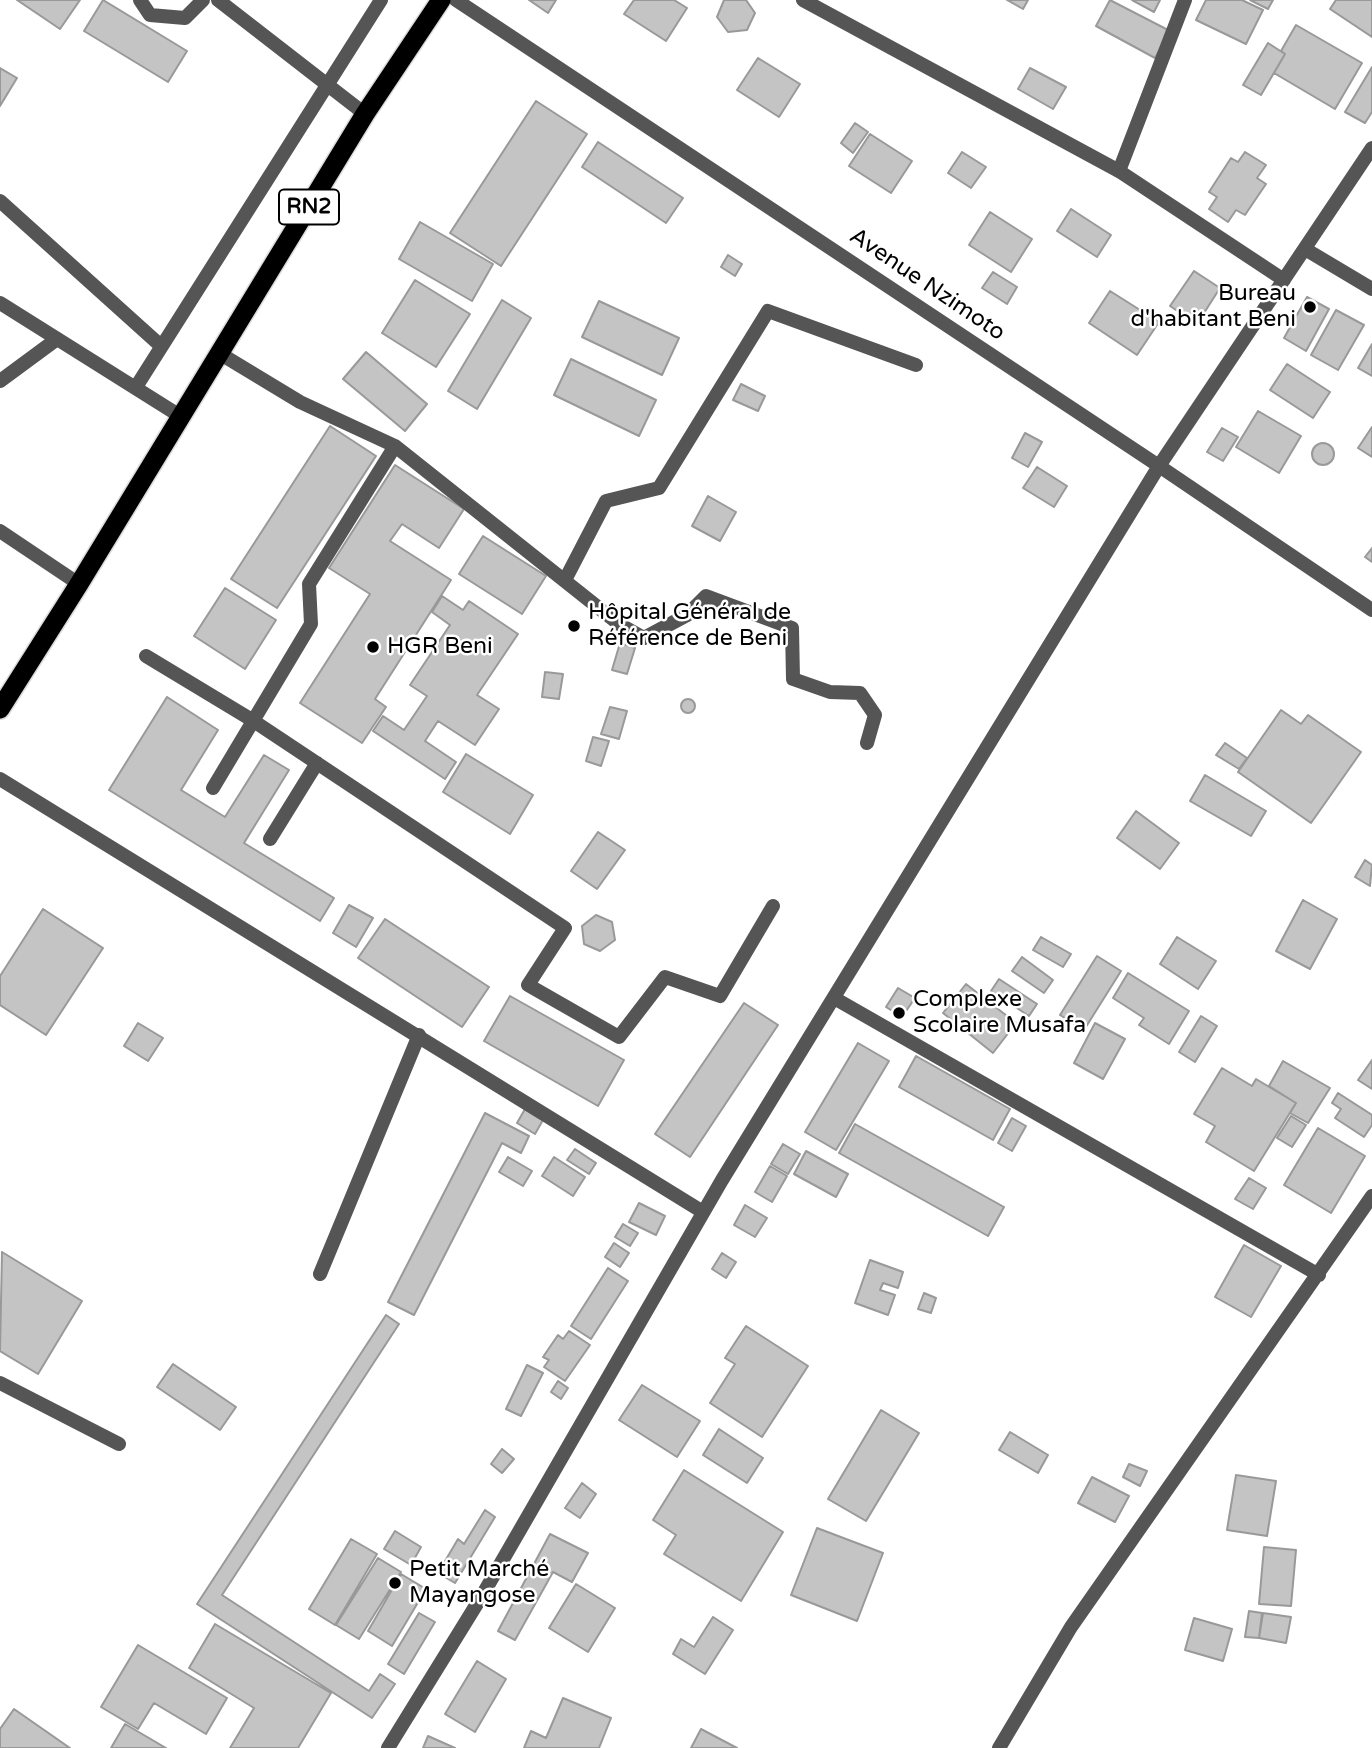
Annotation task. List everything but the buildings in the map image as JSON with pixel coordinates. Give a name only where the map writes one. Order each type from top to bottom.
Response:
[{"type":"highway","name":"RN2","points":[[0,709],[365,114],[441,0]]},
{"type":"street","points":[[140,0],[150,15],[185,19],[203,0]]},
{"type":"street","points":[[218,0],[365,114]]},
{"type":"street","points":[[136,387],[382,0]]},
{"type":"street","name":"Avenue Nzimoto","points":[[456,0],[1372,610]]},
{"type":"street","points":[[803,0],[1119,172],[1284,280]]},
{"type":"street","points":[[1119,172],[1185,0]]},
{"type":"street","points":[[388,1748],[483,1594],[704,1212],[1159,466],[1372,148]]},
{"type":"street","points":[[0,201],[161,346]]},
{"type":"street","points":[[1305,249],[1372,289]]},
{"type":"street","points":[[0,303],[180,416]]},
{"type":"street","points":[[565,580],[606,501],[659,488],[768,311],[916,365]]},
{"type":"street","points":[[0,381],[57,339]]},
{"type":"street","points":[[219,353],[300,402],[395,446],[619,624],[644,638],[687,615],[706,596],[792,628],[793,679],[830,692],[860,693],[876,715],[867,743]]},
{"type":"street","points":[[213,788],[311,624],[309,583],[395,446]]},
{"type":"street","points":[[0,531],[79,584]]},
{"type":"street","points":[[146,656],[252,719],[565,928],[528,985],[619,1037],[665,977],[720,996],[773,906]]},
{"type":"street","points":[[270,839],[317,763]]},
{"type":"street","points":[[0,779],[704,1212]]},
{"type":"street","points":[[834,998],[1319,1275]]},
{"type":"street","points":[[320,1274],[418,1035]]},
{"type":"street","points":[[999,1748],[1070,1627],[1372,1196]]},
{"type":"street","points":[[0,1383],[119,1444]]},
{"type":"place","name":"Bureau d'habitant Beni","points":[[1310,307]]},
{"type":"place","name":"Hôpital Général de Référence de Beni","points":[[574,626]]},
{"type":"place","name":"HGR Beni","points":[[373,647]]},
{"type":"place","name":"Complexe Scolaire Musafa","points":[[899,1013]]},
{"type":"place","name":"Petit Marché Mayangose","points":[[395,1583]]}]
